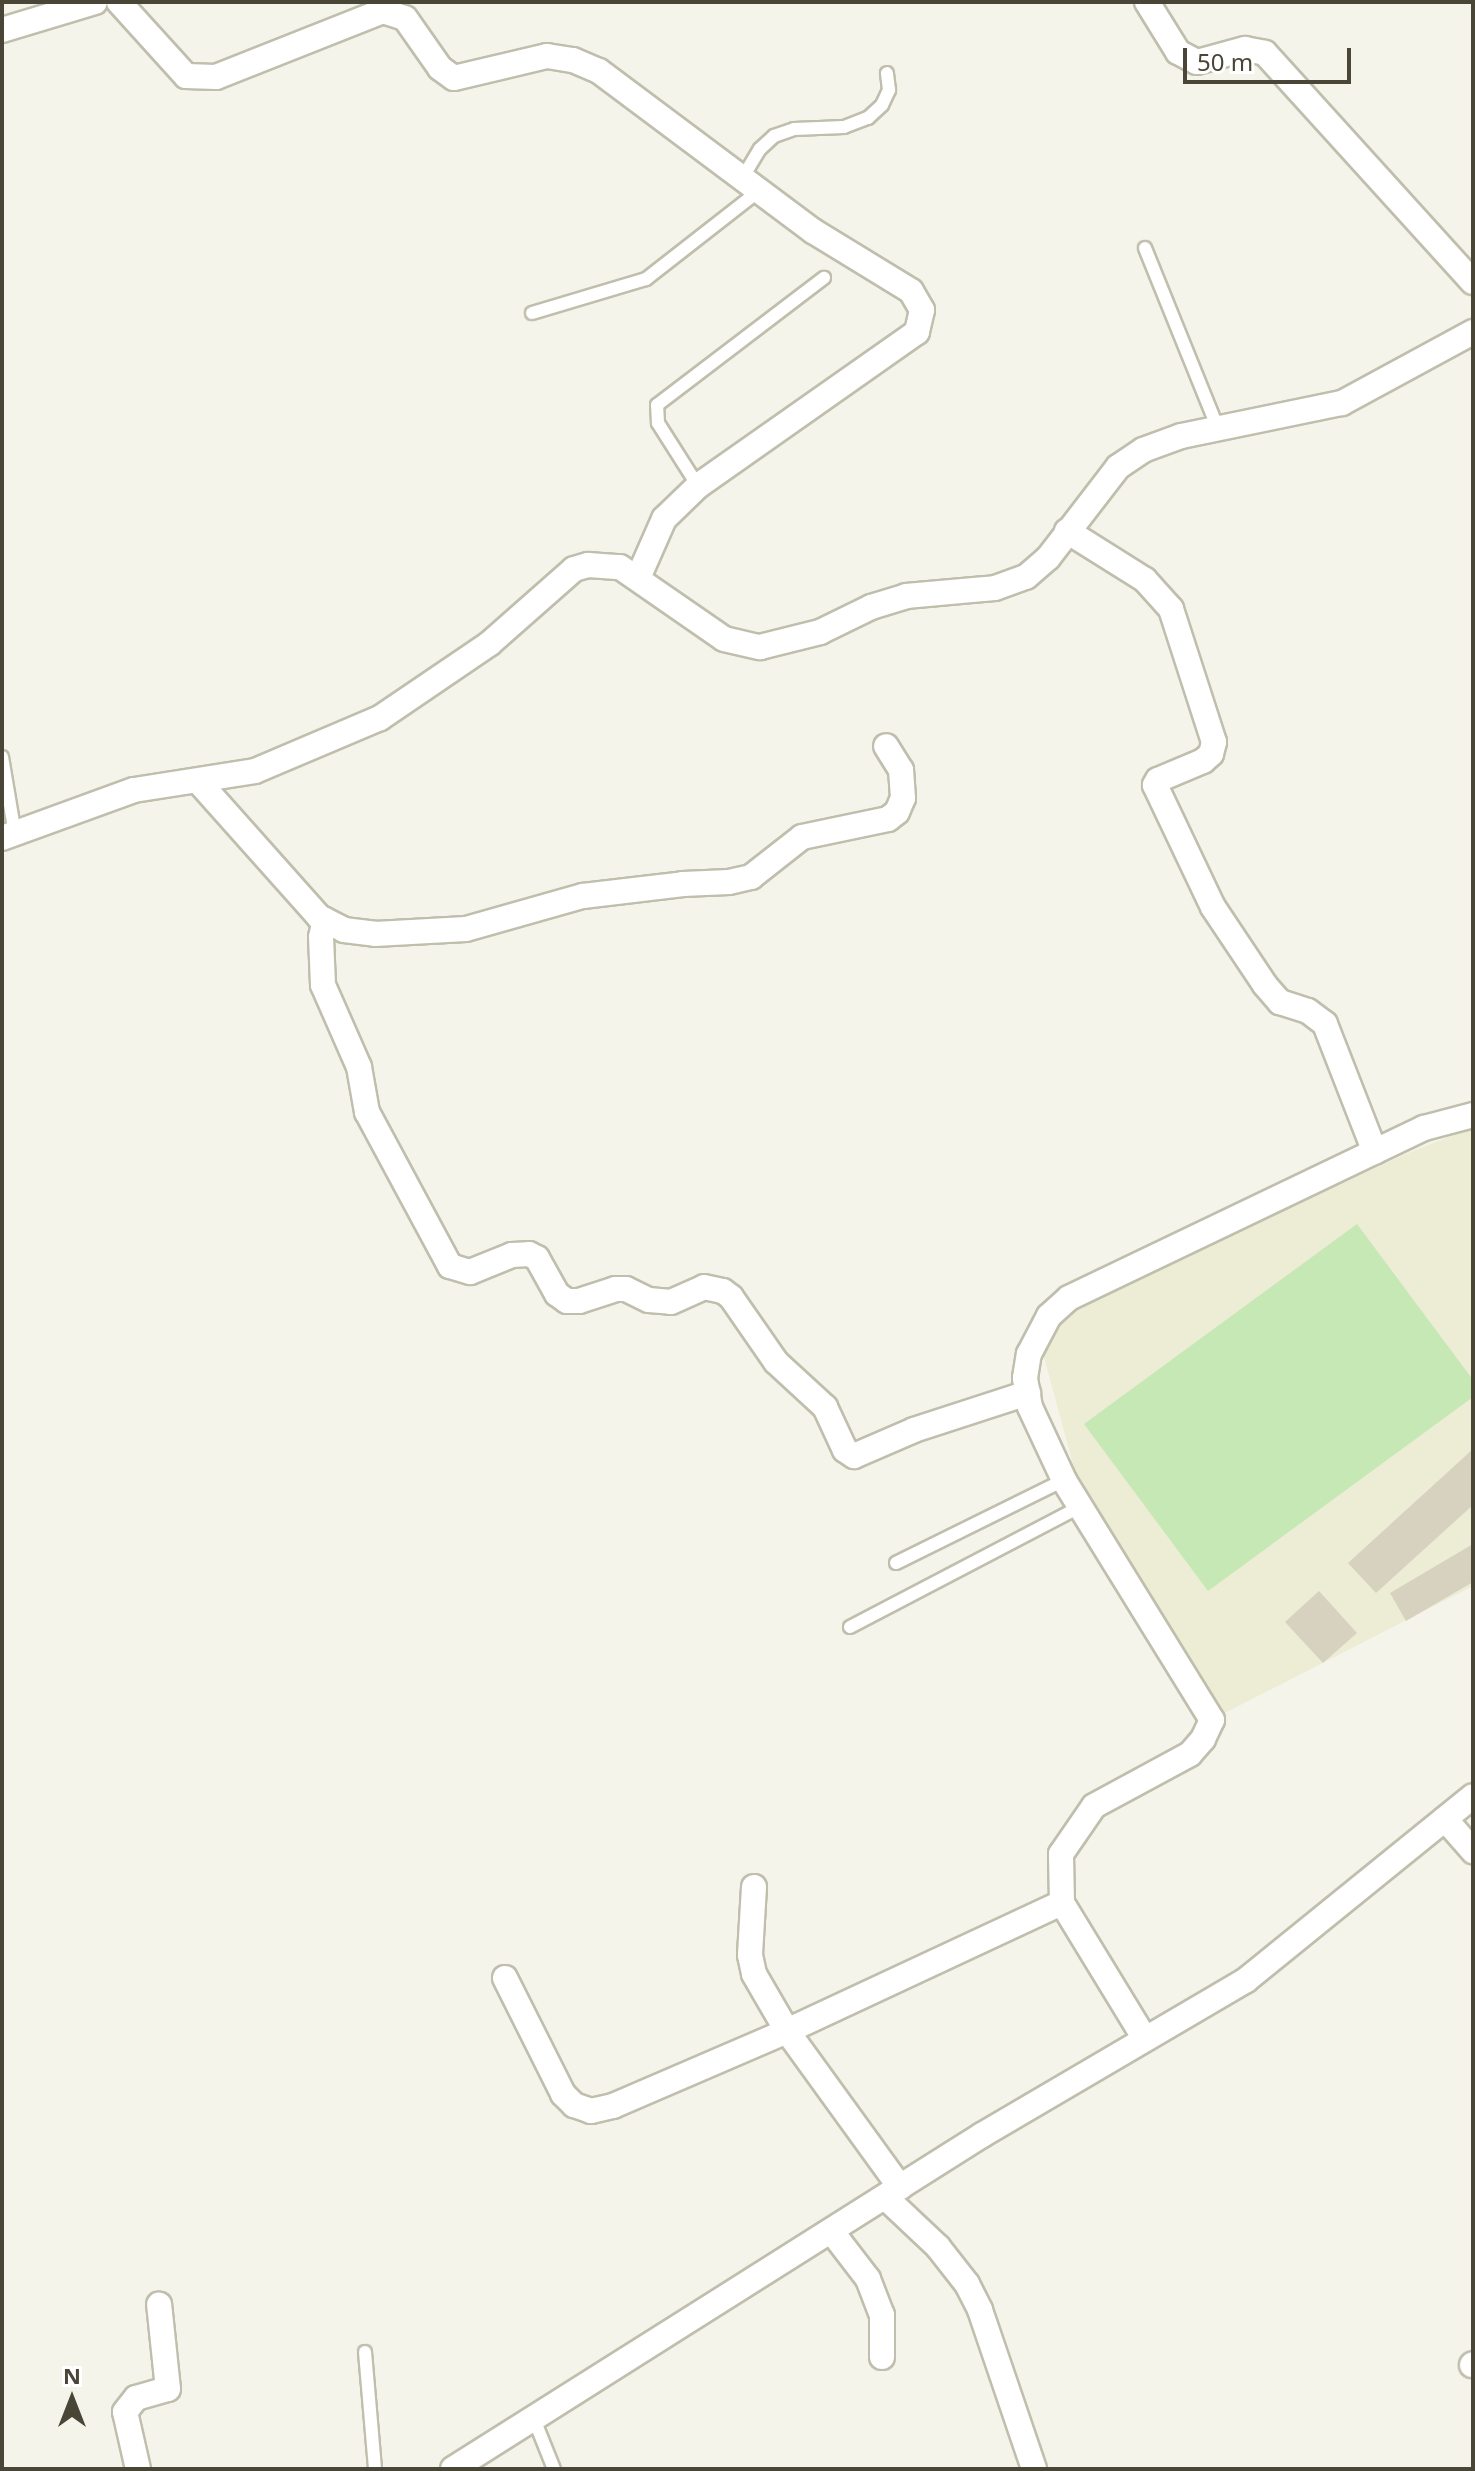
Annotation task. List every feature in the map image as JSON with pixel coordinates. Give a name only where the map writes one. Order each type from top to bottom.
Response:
[{"type":"street","points":[[2,30],[95,2]]},
{"type":"street","points":[[119,2],[186,76],[216,77],[383,11],[405,18],[440,68],[454,78],[547,56],[573,60],[599,71],[813,231],[911,291],[922,310],[921,326],[917,332],[698,486],[664,519],[638,578]]},
{"type":"street","points":[[1147,2],[1178,52],[1197,62],[1245,49],[1265,53],[1473,282]]},
{"type":"street","points":[[8,836],[134,790],[255,771],[380,718],[489,644],[574,569],[588,565],[611,566],[638,578],[724,639],[760,647],[820,632],[871,607],[906,596],[995,588],[1026,577],[1048,558],[1118,467],[1143,450],[1181,436],[1342,403],[1473,332]]},
{"type":"street","points":[[1067,531],[1145,580],[1171,609],[1214,742],[1211,754],[1203,761],[1158,780],[1155,785],[1213,907],[1265,985],[1280,1002],[1308,1011],[1325,1024],[1375,1152]]},
{"type":"street","points":[[198,781],[325,920],[344,930],[375,934],[466,929],[583,896],[751,877],[802,837],[888,819],[897,812],[903,798],[901,770],[886,746]]},
{"type":"street","points":[[325,920],[321,937],[323,985],[359,1067],[367,1112],[450,1266],[470,1272],[512,1255],[529,1254],[537,1258],[557,1294],[567,1301],[579,1301],[615,1289],[626,1289],[649,1300],[671,1302],[704,1287],[723,1291],[731,1297],[776,1362],[825,1407],[845,1450],[854,1456],[914,1430],[1028,1393]]},
{"type":"street","points":[[1145,2039],[1062,1903],[1061,1854],[1084,1816],[1108,1797],[1190,1754],[1203,1739],[1212,1720],[1064,1480],[1030,1407],[1027,1366],[1036,1336],[1049,1316],[1069,1298],[1424,1128],[1473,1115]]},
{"type":"street","points":[[453,2469],[893,2192],[1246,1980],[1473,1796]]},
{"type":"street","points":[[1445,1819],[1473,1851]]},
{"type":"street","points":[[754,1887],[750,1955],[754,1974],[787,2031],[893,2192],[967,2284],[980,2310],[1034,2469]]},
{"type":"street","points":[[505,1978],[563,2094],[574,2105],[591,2111],[613,2106],[787,2031],[1062,1903]]},
{"type":"street","points":[[832,2232],[868,2279],[882,2315],[882,2357]]},
{"type":"street","points":[[138,2469],[125,2412],[136,2398],[168,2389],[159,2304]]},
{"type":"lane","points":[[532,313],[646,279],[752,183],[760,149],[774,136],[794,129],[844,127],[868,118],[882,105],[889,90],[887,73]]},
{"type":"lane","points":[[1145,248],[1218,429]]},
{"type":"lane","points":[[698,486],[658,423],[657,405],[824,278]]},
{"type":"lane","points":[[2,757],[8,836]]},
{"type":"lane","points":[[896,1563],[1064,1480]]},
{"type":"lane","points":[[850,1627],[1080,1507]]},
{"type":"lane","points":[[365,2352],[375,2469]]},
{"type":"lane","points":[[534,2419],[554,2469]]},
{"type":"shaded area","points":[[1473,1127],[1473,1586],[1219,1716],[1079,1486],[1041,1346],[1071,1310],[1080,1305],[1406,1154]]},
{"type":"green space","points":[[1357,1224],[1473,1380],[1473,1397],[1208,1591],[1084,1424]]},
{"type":"building","points":[[1473,1449],[1473,1505],[1376,1593],[1348,1563]]},
{"type":"building","points":[[1473,1544],[1473,1582],[1406,1621],[1390,1593]]},
{"type":"building","points":[[1319,1591],[1357,1633],[1323,1663],[1285,1622]]}]
